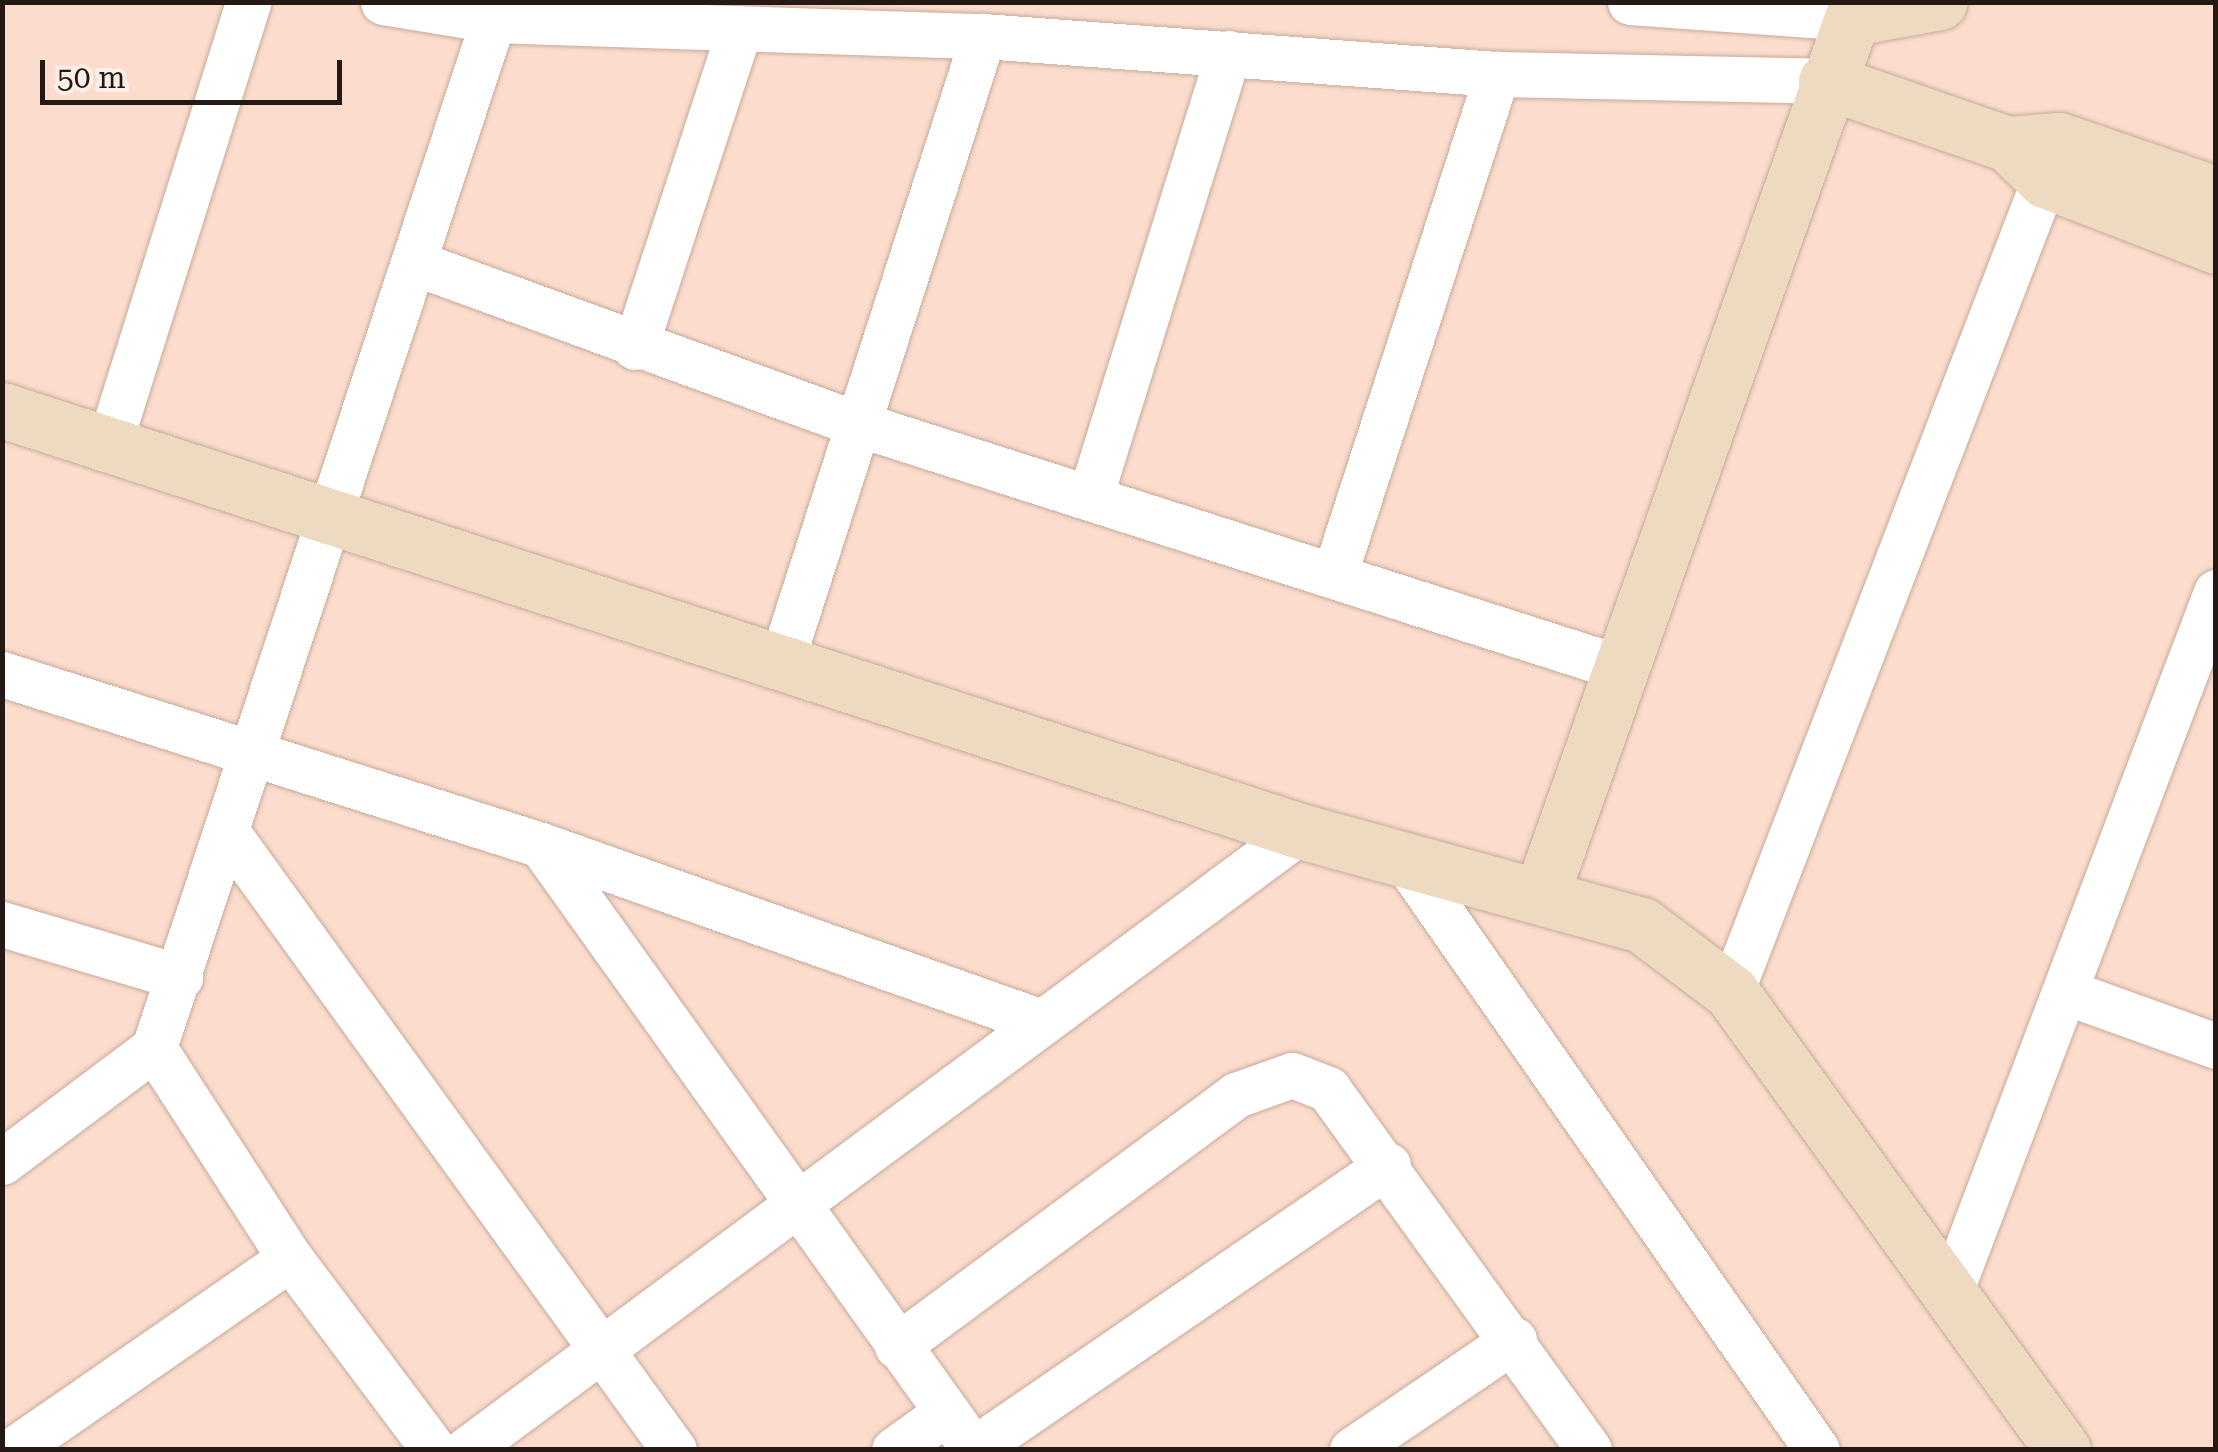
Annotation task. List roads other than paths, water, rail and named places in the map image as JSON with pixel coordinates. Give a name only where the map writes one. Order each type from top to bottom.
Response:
[{"type":"street","points":[[109,444],[248,2]]},
{"type":"street","points":[[383,2],[739,30],[983,36],[1497,74],[1826,81],[2037,155],[2216,194]]},
{"type":"street","points":[[1630,2],[1854,10],[1940,2]]},
{"type":"street","points":[[1541,895],[1854,10]]},
{"type":"street","points":[[2,1162],[154,1048],[229,835],[496,11]]},
{"type":"street","points":[[634,347],[739,30]]},
{"type":"street","points":[[780,666],[983,36]]},
{"type":"street","points":[[1091,494],[1228,53]]},
{"type":"street","points":[[1335,573],[1497,74]]},
{"type":"street","points":[[2037,155],[2216,246]]},
{"type":"street","points":[[1731,992],[2037,155]]},
{"type":"street","points":[[415,263],[634,347],[858,424],[1091,494],[1621,668]]},
{"type":"street","points":[[2,410],[780,666],[1300,831],[1642,925],[1731,992],[2062,1450]]},
{"type":"street","points":[[1948,1295],[2211,620]]},
{"type":"street","points":[[2,674],[253,757],[541,844],[1036,1020]]},
{"type":"street","points":[[466,1450],[796,1209],[1036,1020],[1300,831]]},
{"type":"street","points":[[229,835],[601,1355],[674,1450]]},
{"type":"street","points":[[541,844],[796,1209],[974,1449],[1388,1165]]},
{"type":"street","points":[[1403,858],[1817,1450]]},
{"type":"street","points":[[2,924],[180,977]]},
{"type":"street","points":[[2066,992],[2216,1046]]},
{"type":"street","points":[[154,1048],[290,1258],[434,1450]]},
{"type":"street","points":[[898,1346],[1271,1077],[1328,1088],[1388,1165],[1589,1450]]},
{"type":"street","points":[[13,1450],[290,1258]]},
{"type":"street","points":[[1352,1450],[1514,1340]]},
{"type":"street","points":[[894,1450],[947,1412]]}]
